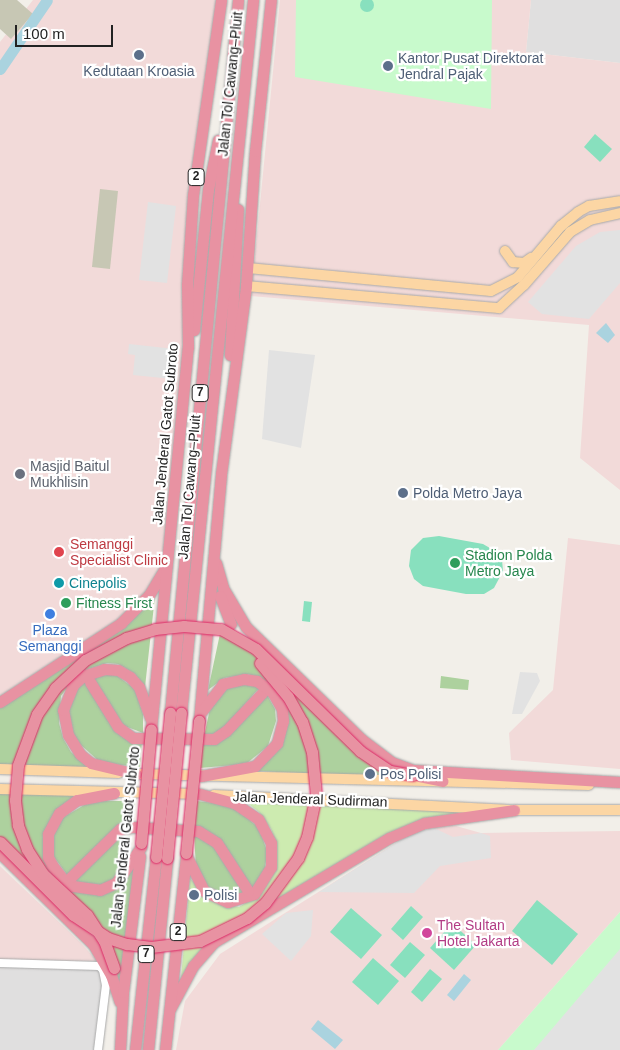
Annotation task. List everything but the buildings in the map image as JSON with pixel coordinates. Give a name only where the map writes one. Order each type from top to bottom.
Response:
[{"type":"highway","name":"Jalan Jenderal Gatot Subroto","points":[[119,1048],[124,1013],[123,992],[141,845],[188,347],[186,285],[193,195],[221,0]]},
{"type":"highway","name":"Jalan Tol Cawang–Pluit","points":[[161,858],[238,0]]},
{"type":"highway","name":"Jalan Tol Cawang–Pluit","points":[[175,713],[253,0]]},
{"type":"highway","name":"2","points":[[166,1050],[232,378],[248,268],[255,151],[271,0]]},
{"type":"highway","points":[[0,702],[75,658],[136,610],[150,595],[169,553],[178,507],[208,190],[231,73]]},
{"type":"highway","points":[[232,378],[230,359],[239,216],[235,175]]},
{"type":"highway","points":[[214,556],[223,588],[235,611],[288,671],[360,739],[390,762],[413,770],[444,777]]},
{"type":"highway","points":[[0,842],[73,915],[108,938],[127,944],[150,947],[200,941],[247,918],[265,903],[285,880],[307,837],[313,815],[316,778],[302,722],[288,697],[240,640],[231,624],[213,573]]},
{"type":"highway","points":[[123,992],[104,941],[87,915],[44,874],[26,849],[18,825],[15,800],[18,765],[37,714],[55,688],[92,655],[126,638],[155,630],[184,626],[221,629],[256,649],[368,757],[390,771],[426,777],[495,776],[618,781]]},
{"type":"highway","points":[[136,774],[91,763],[80,754],[64,723],[66,697],[83,676],[104,668],[118,670],[139,687],[152,726]]},
{"type":"highway","points":[[200,719],[216,689],[233,680],[244,679],[257,681],[272,692],[282,709],[283,721],[277,743],[255,766],[201,776]]},
{"type":"highway","points":[[90,682],[118,727],[133,738],[214,739],[226,731],[262,693]]},
{"type":"highway","points":[[114,793],[77,800],[59,813],[48,834],[48,857],[52,865],[73,886],[90,891],[100,890],[116,883],[141,845]]},
{"type":"highway","points":[[186,854],[204,891],[228,902],[254,894],[272,867],[272,843],[258,819],[234,802],[200,794]]},
{"type":"highway","points":[[170,1009],[185,980],[214,942],[403,831],[425,823],[514,810]]},
{"type":"highway","points":[[71,877],[120,829],[132,827],[198,831],[217,842],[248,892]]},
{"type":"highway","points":[[0,853],[93,944],[111,975],[124,1013]]},
{"type":"highway","name":"7","points":[[135,1050],[161,858]]},
{"type":"highway","name":"7","points":[[148,1050],[161,858]]},
{"type":"highway","points":[[256,904],[264,914]]},
{"type":"main road","points":[[248,268],[491,292],[518,276],[536,254],[578,212],[589,206],[620,201]]},
{"type":"main road","points":[[246,286],[498,308],[524,285],[570,232],[590,220],[620,213]]},
{"type":"main road","points":[[505,251],[513,262],[518,263],[524,263],[536,254]]},
{"type":"main road","points":[[297,291],[299,273]]},
{"type":"main road","name":"Jalan Jenderal Sudirman","points":[[0,769],[201,776],[444,777],[476,782],[618,781]]},
{"type":"main road","points":[[476,782],[495,776]]},
{"type":"main road","name":"Jalan Jenderal Sudirman","points":[[0,789],[200,794],[514,810],[620,810]]},
{"type":"street","points":[[0,963],[99,966],[106,979],[98,1050]]},
{"type":"shaded area","points":[[0,0],[17,0],[33,14],[11,39],[0,29]]},
{"type":"shaded area","points":[[33,0],[220,0],[202,136],[169,558],[136,610],[0,702],[0,42]]},
{"type":"shaded area","points":[[280,0],[531,0],[526,52],[620,63],[620,490],[580,458],[589,325],[251,296]]},
{"type":"shaded area","points":[[531,0],[620,0],[620,63],[526,52]]},
{"type":"shaded area","points":[[100,189],[118,191],[110,269],[92,267]]},
{"type":"shaded area","points":[[148,202],[176,206],[167,283],[139,280]]},
{"type":"shaded area","points":[[620,230],[620,283],[589,319],[542,314],[528,302],[576,246],[600,232]]},
{"type":"shaded area","points":[[129,344],[175,349],[172,379],[133,375],[135,355],[128,354]]},
{"type":"shaded area","points":[[269,350],[315,355],[301,448],[262,439]]},
{"type":"shaded area","points":[[568,538],[620,545],[620,769],[511,760],[509,733],[553,690]]},
{"type":"shaded area","points":[[520,672],[537,673],[540,681],[522,714],[512,714]]},
{"type":"shaded area","name":"The Sultan Hotel Jakarta","points":[[449,824],[481,833],[620,831],[620,912],[498,1050],[176,1050],[185,1001],[220,954],[412,833]]},
{"type":"shaded area","points":[[434,828],[453,837],[481,833],[490,836],[491,858],[440,866],[414,893],[319,892],[412,833]]},
{"type":"shaded area","points":[[0,866],[81,943],[97,961],[0,960]]},
{"type":"shaded area","points":[[313,910],[311,936],[291,961],[262,934],[286,913]]},
{"type":"shaded area","points":[[620,949],[620,1050],[534,1050]]},
{"type":"shaded area","points":[[0,960],[97,961],[107,995],[102,1050],[0,1050]]},
{"type":"green space","points":[[364,-2],[370,-2],[374,5],[370,12],[364,12],[360,8],[360,2]]},
{"type":"green space","name":"Kantor Pusat Direktorat Jendral Pajak","points":[[296,0],[492,0],[491,109],[295,77]]},
{"type":"green space","points":[[595,134],[612,149],[600,162],[584,147]]},
{"type":"green space","name":"Stadion Polda Metro Jaya","points":[[439,536],[483,544],[495,551],[502,560],[503,571],[494,588],[484,594],[466,594],[423,586],[414,579],[409,566],[411,550],[423,538]]},
{"type":"green space","points":[[156,587],[145,687],[135,674],[118,664],[107,663],[79,672],[61,696],[59,723],[63,738],[71,752],[88,768],[0,764],[0,702],[121,623]]},
{"type":"green space","points":[[304,601],[312,602],[310,622],[302,621]]},
{"type":"green space","points":[[221,629],[236,637],[360,751],[432,779],[255,771],[264,763],[286,715],[249,674],[224,678],[208,690]]},
{"type":"green space","points":[[115,674],[135,689],[143,714],[143,733],[122,725],[91,676]]},
{"type":"green space","points":[[441,676],[469,680],[468,690],[440,688]]},
{"type":"green space","points":[[85,680],[103,711],[142,741],[140,767],[101,763],[72,737],[67,711],[77,686]]},
{"type":"green space","points":[[243,682],[260,687],[221,732],[204,736],[211,704],[222,689]]},
{"type":"green space","points":[[266,693],[275,709],[276,721],[268,746],[246,764],[200,768],[203,742]]},
{"type":"green space","points":[[0,789],[78,791],[67,806],[47,845],[63,879],[107,887],[141,847],[123,992],[104,941],[0,842]]},
{"type":"green space","points":[[91,801],[135,801],[133,824],[68,876],[54,857],[53,836],[62,818]]},
{"type":"green space","points":[[197,801],[232,805],[259,828],[267,851],[264,873],[253,890],[195,827]]},
{"type":"green space","points":[[245,801],[406,807],[463,813],[420,820],[211,942],[181,978],[190,878],[210,901],[239,907],[261,893],[276,866],[276,842],[271,829],[259,812]]},
{"type":"green space","points":[[194,834],[212,844],[245,894],[229,895],[207,886],[196,867]]},
{"type":"green space","points":[[130,836],[123,866],[116,877],[105,884],[92,887],[74,882],[117,838]]},
{"type":"green space","points":[[537,900],[578,934],[552,965],[512,931]]},
{"type":"green space","points":[[411,906],[423,917],[403,940],[391,929]]},
{"type":"green space","points":[[351,908],[382,935],[361,959],[330,932]]},
{"type":"green space","points":[[620,912],[620,1050],[498,1050]]},
{"type":"green space","points":[[452,923],[476,945],[454,970],[430,948]]},
{"type":"green space","points":[[410,942],[425,955],[405,978],[390,965]]},
{"type":"green space","points":[[373,958],[399,981],[378,1005],[352,982]]},
{"type":"green space","points":[[430,969],[442,979],[422,1002],[411,992]]},
{"type":"water","points":[[606,323],[615,335],[608,343],[596,333]]},
{"type":"water","points":[[464,974],[471,980],[454,1001],[447,995]]},
{"type":"water","points":[[318,1020],[343,1040],[335,1049],[311,1029]]},
{"type":"waterway","points":[[0,69],[47,0]]},
{"type":"place","name":"Kedutaan Kroasia","points":[[139,55]]},
{"type":"place","name":"Kantor Pusat Direktorat Jendral Pajak","points":[[388,66]]},
{"type":"place","name":"Masjid Baitul Mukhlisin","points":[[20,474]]},
{"type":"place","name":"Polda Metro Jaya","points":[[403,493]]},
{"type":"place","name":"Semanggi Specialist Clinic","points":[[59,552]]},
{"type":"place","name":"Stadion Polda Metro Jaya","points":[[455,563]]},
{"type":"place","name":"Cinepolis","points":[[59,583]]},
{"type":"place","name":"Fitness First","points":[[66,603]]},
{"type":"place","name":"Plaza Semanggi","points":[[50,614]]},
{"type":"place","name":"Pos Polisi","points":[[370,774]]},
{"type":"place","name":"Polisi","points":[[194,895]]},
{"type":"place","name":"The Sultan Hotel Jakarta","points":[[427,933]]}]
